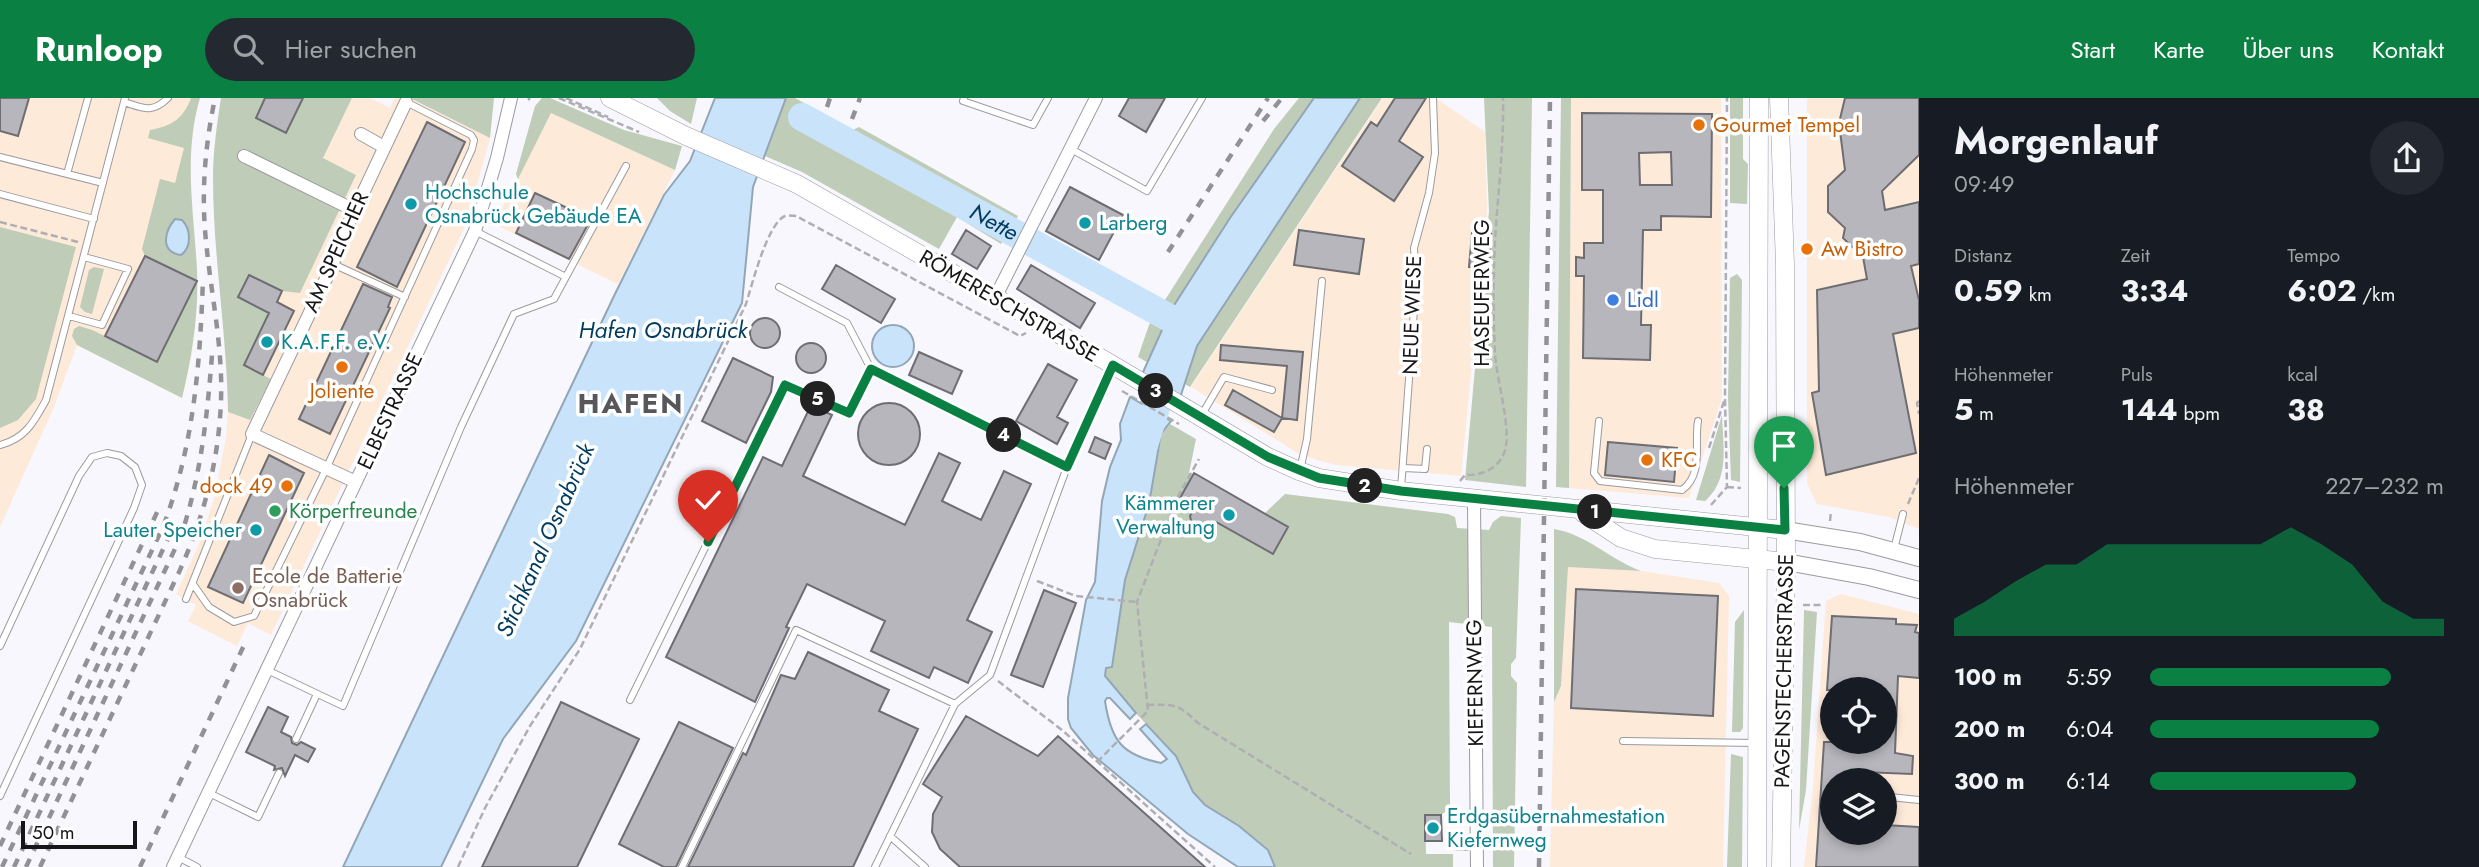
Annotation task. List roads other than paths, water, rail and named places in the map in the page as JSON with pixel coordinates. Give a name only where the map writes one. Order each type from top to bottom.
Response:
[{"type":"main road","name":"RÖMERESCHSTRASSE","points":[[610,98],[686,136],[772,171],[1113,365],[1268,457],[1299,471],[1319,478],[1401,491],[1471,492],[1580,511],[1785,530]]},
{"type":"main road","name":"PAGENSTECHERSTRASSE","points":[[1757,867],[1759,98]]},
{"type":"main road","name":"PAGENSTECHERSTRASSE","points":[[1779,98],[1785,264],[1786,562],[1782,867]]},
{"type":"main road","name":"RÖMERESCHSTRASSE","points":[[1580,511],[1621,538],[1655,549],[1786,562]]},
{"type":"street","name":"ELBESTRASSE","points":[[175,862],[475,231],[497,158],[511,98]]},
{"type":"street","points":[[995,298],[1096,98]]},
{"type":"street","name":"AM SPEICHER","points":[[252,434],[406,102]]},
{"type":"street","points":[[361,134],[384,146]]},
{"type":"street","points":[[244,156],[355,210]]},
{"type":"street","points":[[252,434],[356,482]]},
{"type":"street","name":"KIEFERNWEG","points":[[1471,492],[1477,867]]},
{"type":"street","points":[[1785,530],[1894,550],[1919,558]]},
{"type":"street","points":[[1786,562],[1869,577],[1919,590]]},
{"type":"lane","points":[[67,174],[88,98]]},
{"type":"lane","points":[[0,444],[15,441],[32,426],[46,400],[124,100],[146,109],[158,107],[168,98]]},
{"type":"lane","points":[[964,98],[963,101],[1033,125],[1048,98]]},
{"type":"lane","points":[[1071,149],[1147,191],[1202,98]]},
{"type":"lane","name":"NEUE WIESE","points":[[1401,491],[1416,282],[1414,248],[1429,193],[1435,153],[1433,99]]},
{"type":"lane","points":[[193,584],[209,607],[234,622],[254,617],[327,467],[461,175],[474,140],[471,135],[406,102]]},
{"type":"lane","points":[[0,157],[103,184]]},
{"type":"lane","points":[[267,670],[343,706],[461,427],[514,314],[554,299],[626,166]]},
{"type":"lane","points":[[0,194],[94,219]]},
{"type":"lane","points":[[475,231],[566,277]]},
{"type":"lane","points":[[69,316],[102,325],[128,269],[85,257]]},
{"type":"lane","points":[[333,264],[405,297]]},
{"type":"lane","points":[[1299,471],[1307,439],[1322,281]]},
{"type":"lane","points":[[779,287],[847,323],[871,369],[1067,467]]},
{"type":"lane","points":[[875,867],[955,704],[990,675],[1067,467],[1113,365]]},
{"type":"lane","points":[[630,700],[785,385],[849,413],[871,369]]},
{"type":"lane","points":[[1200,418],[1224,377],[1272,390]]},
{"type":"lane","points":[[1599,421],[1594,473],[1600,481],[1682,490],[1689,484],[1698,457],[1698,421]]},
{"type":"lane","name":"AM SPEICHER","points":[[186,599],[252,434]]},
{"type":"lane","points":[[1403,468],[1425,469],[1426,449]]},
{"type":"lane","points":[[0,646],[79,476],[92,457],[107,453],[121,456],[135,467],[142,485],[134,508],[0,796]]},
{"type":"lane","points":[[1894,550],[1903,514]]},
{"type":"lane","points":[[682,867],[796,630],[955,704]]},
{"type":"lane","points":[[296,739],[317,694]]},
{"type":"lane","points":[[1623,741],[1758,743]]},
{"type":"lane","points":[[209,793],[258,817],[279,773]]},
{"type":"lane","points":[[1897,798],[1919,800]]},
{"type":"lane","points":[[890,836],[925,867]]},
{"type":"lane","points":[[1458,846],[1477,846]]},
{"type":"lane","points":[[175,862],[197,867]]},
{"type":"water","name":"Hafen Osnabrück","points":[[715,98],[786,98],[753,187],[742,303],[576,641],[503,739],[441,867],[343,867],[614,296],[664,195],[690,161]]},
{"type":"water","points":[[1314,98],[1360,98],[1197,346],[1178,404],[1139,381],[1171,310],[1230,218]]},
{"type":"water","points":[[175,219],[182,220],[189,233],[189,243],[181,255],[170,250],[166,241],[168,230]]},
{"type":"water","points":[[893,325],[908,331],[914,346],[908,361],[893,367],[878,361],[872,346],[878,331]]},
{"type":"water","points":[[1130,397],[1171,421],[1161,434],[1149,504],[1125,580],[1112,667],[1106,668],[1105,676],[1136,713],[1130,719],[1107,698],[1105,701],[1111,726],[1115,736],[1128,750],[1137,756],[1161,763],[1167,759],[1140,729],[1146,724],[1176,756],[1193,792],[1205,805],[1239,826],[1268,850],[1275,867],[1238,867],[1188,834],[1093,755],[1071,728],[1068,719],[1068,698],[1086,600],[1095,582],[1102,501],[1110,467],[1121,440],[1120,424]]},
{"type":"waterway","name":"Nette","points":[[802,117],[1186,327]]},
{"type":"waterway","points":[[1143,448],[1169,367]]},
{"type":"railway","points":[[40,867],[180,570],[209,487],[221,400],[220,360],[204,205],[206,152],[215,98]]},
{"type":"railway","points":[[827,107],[830,98]]},
{"type":"railway","points":[[852,119],[860,98]]},
{"type":"railway","points":[[1168,252],[1268,98]]},
{"type":"railway","points":[[1263,121],[1282,98]]},
{"type":"railway","points":[[1539,867],[1550,98]]},
{"type":"railway","points":[[2,867],[163,527],[182,466],[194,404],[203,278]]},
{"type":"railway","points":[[26,867],[181,536],[194,491],[202,446],[212,355]]},
{"type":"railway","points":[[0,846],[160,506]]},
{"type":"railway","points":[[14,867],[173,528]]},
{"type":"railway","points":[[140,867],[246,641]]},
{"type":"place","name":"Gourmet Tempel","points":[[1699,125]]},
{"type":"place","name":"Hochschule Osnabrück Gebäude EA","points":[[411,204]]},
{"type":"place","name":"Larberg","points":[[1085,223]]},
{"type":"place","name":"Aw Bistro","points":[[1807,249]]},
{"type":"place","name":"Lidl","points":[[1613,300]]},
{"type":"place","name":"K.A.F.F. e.V.","points":[[267,342]]},
{"type":"place","name":"Joliente","points":[[342,367]]},
{"type":"place","name":"KFC","points":[[1647,460]]},
{"type":"place","name":"dock 49","points":[[287,486]]},
{"type":"place","name":"Körperfreunde","points":[[275,511]]},
{"type":"place","name":"Kämmerer Verwaltung","points":[[1229,515]]},
{"type":"place","name":"Lauter Speicher","points":[[256,530]]},
{"type":"place","name":"Ecole de Batterie Osnabrück","points":[[238,588]]},
{"type":"place","name":"Erdgasübernahmestation Kiefernweg","points":[[1433,828]]},
{"type":"district","name":"HAFEN","points":[[631,403]]},
{"type":"water label","name":"Stichkanal Osnabrück","points":[[545,540]]}]
